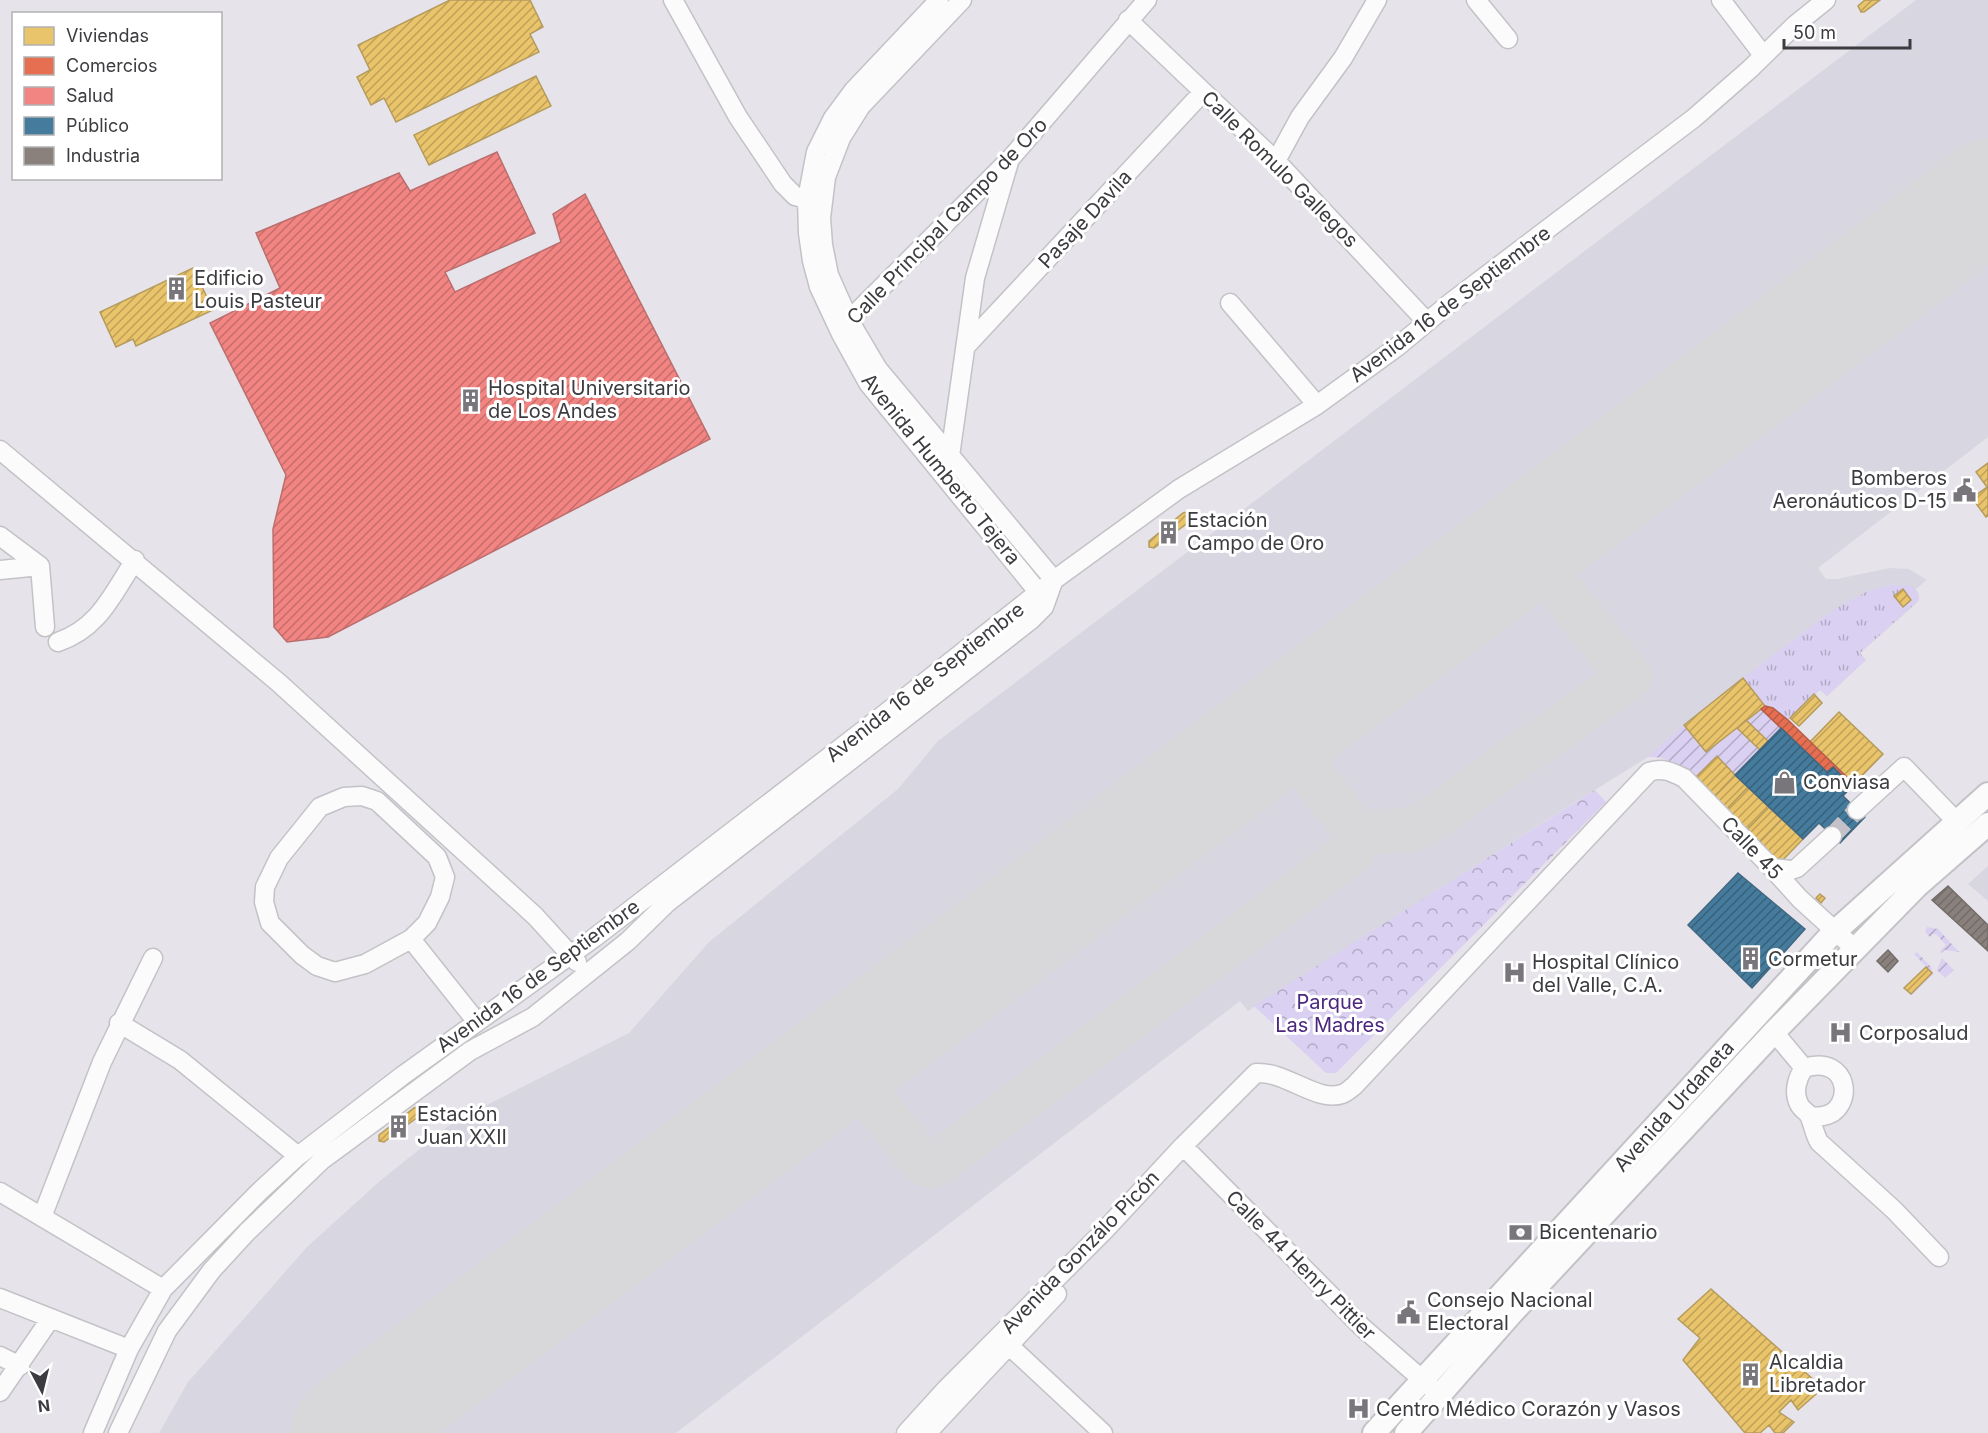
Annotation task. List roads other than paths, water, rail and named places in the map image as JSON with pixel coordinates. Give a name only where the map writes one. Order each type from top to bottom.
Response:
[{"type":"street","points":[[673,0],[738,117],[783,184],[795,196],[807,199]]},
{"type":"street","name":"Avenida Humberto Tejera","points":[[939,0],[853,91],[833,118],[816,152],[807,199],[812,261],[819,287],[845,327],[881,374],[1053,580]]},
{"type":"street","name":"Avenida Humberto Tejera","points":[[962,0],[861,106],[841,138],[826,177],[821,218],[823,245],[829,275],[845,327],[868,383],[1039,593]]},
{"type":"street","name":"Calle Principal Campo de Oro","points":[[845,327],[1011,158],[1147,0]]},
{"type":"street","points":[[1276,160],[1300,117],[1343,58],[1377,0]]},
{"type":"street","points":[[1476,0],[1508,39]]},
{"type":"street","points":[[1721,0],[1763,55]]},
{"type":"street","name":"Avenida 16 de Septiembre","points":[[93,1433],[129,1349],[163,1289],[298,1156],[402,1076],[594,938],[882,716],[1053,580],[1179,489],[1317,405],[1397,347],[1694,118],[1750,69],[1795,25],[1826,0]]},
{"type":"street","name":"Calle Romulo Gallegos","points":[[1128,20],[1276,160],[1427,322]]},
{"type":"street","name":"Pasaje Davila","points":[[966,345],[1203,92]]},
{"type":"street","points":[[950,456],[975,278],[1011,158]]},
{"type":"street","points":[[1230,303],[1317,405]]},
{"type":"street","points":[[0,450],[135,560],[323,722],[535,916],[587,975]]},
{"type":"street","points":[[0,536],[40,566],[45,627]]},
{"type":"street","points":[[57,642],[74,636],[93,622],[135,560]]},
{"type":"street","points":[[0,570],[40,566]]},
{"type":"street","name":"Avenida 16 de Septiembre","points":[[117,1433],[167,1331],[212,1270],[247,1232],[322,1160],[470,1051],[533,1017],[587,975],[628,941],[667,903],[1032,620],[1044,607],[1053,580]]},
{"type":"street","points":[[1857,810],[1904,767],[1956,821]]},
{"type":"street","name":"Calle 45","points":[[1256,1073],[1269,1072],[1284,1077],[1324,1096],[1342,1094],[1354,1086],[1649,772],[1659,769],[1684,778],[1800,899],[1855,949]]},
{"type":"street","name":"Avenida Urdaneta","points":[[1406,1433],[1431,1388],[1744,1028],[1836,931],[1988,794]]},
{"type":"street","points":[[362,796],[377,801],[437,857],[446,877],[440,897],[428,923],[411,939],[365,964],[335,972],[317,966],[302,956],[270,923],[264,902],[265,887],[279,858],[320,807],[344,797],[362,796]]},
{"type":"street","name":"Avenida Urdaneta","points":[[1374,1433],[1431,1388],[1568,1252],[1774,1032],[1917,885],[1988,824]]},
{"type":"street","points":[[1772,868],[1791,870],[1797,868],[1832,836]]},
{"type":"street","points":[[411,939],[477,1022]]},
{"type":"street","points":[[42,1217],[102,1062],[119,1023],[153,958]]},
{"type":"street","points":[[119,1023],[180,1060],[298,1156]]},
{"type":"street","points":[[1774,1032],[1804,1068]]},
{"type":"street","points":[[1809,1116],[1823,1117],[1832,1113],[1840,1105],[1844,1094],[1843,1082],[1837,1071],[1825,1065],[1804,1068],[1797,1078],[1799,1104],[1809,1116],[1813,1132],[1819,1142],[1894,1210],[1939,1257]]},
{"type":"street","name":"Avenida Gonzálo Picón","points":[[927,1433],[1004,1341],[1103,1232],[1187,1150],[1256,1073]]},
{"type":"street","name":"Calle 44 Henry Pittier","points":[[1187,1150],[1362,1328],[1431,1388]]},
{"type":"street","points":[[0,1192],[163,1289]]},
{"type":"street","points":[[0,1298],[129,1349]]},
{"type":"street","points":[[0,1392],[51,1318]]},
{"type":"street","points":[[1004,1341],[1104,1433]]},
{"type":"street","name":"Avenida Gonzálo Picón","points":[[906,1433],[946,1389],[1004,1341]]},
{"type":"street","points":[[0,1356],[20,1366]]},
{"type":"tunnel","points":[[1832,836],[1857,810]]},
{"type":"place","name":"Edificio Louis Pasteur","points":[[176,289]]},
{"type":"place","name":"Hospital Universitario de Los Andes","points":[[470,400]]},
{"type":"place","name":"Bomberos Aeronáuticos D-15","points":[[1965,490]]},
{"type":"place","name":"Estación Campo de Oro","points":[[1169,532]]},
{"type":"place","name":"Conviasa","points":[[1785,782]]},
{"type":"place","name":"Cormetur","points":[[1750,959]]},
{"type":"place","name":"Hospital Clínico del Valle, C.A.","points":[[1514,973]]},
{"type":"place","name":"Corposalud","points":[[1841,1033]]},
{"type":"place","name":"Estación Juan XXII","points":[[399,1126]]},
{"type":"place","name":"Bicentenario","points":[[1521,1232]]},
{"type":"place","name":"Consejo Nacional Electoral","points":[[1409,1312]]},
{"type":"place","name":"Alcaldia Libretador","points":[[1751,1374]]},
{"type":"place","name":"Centro Médico Corazón y Vasos","points":[[1358,1409]]},
{"type":"park label","name":"Parque Las Madres","points":[[1330,1014]]}]
